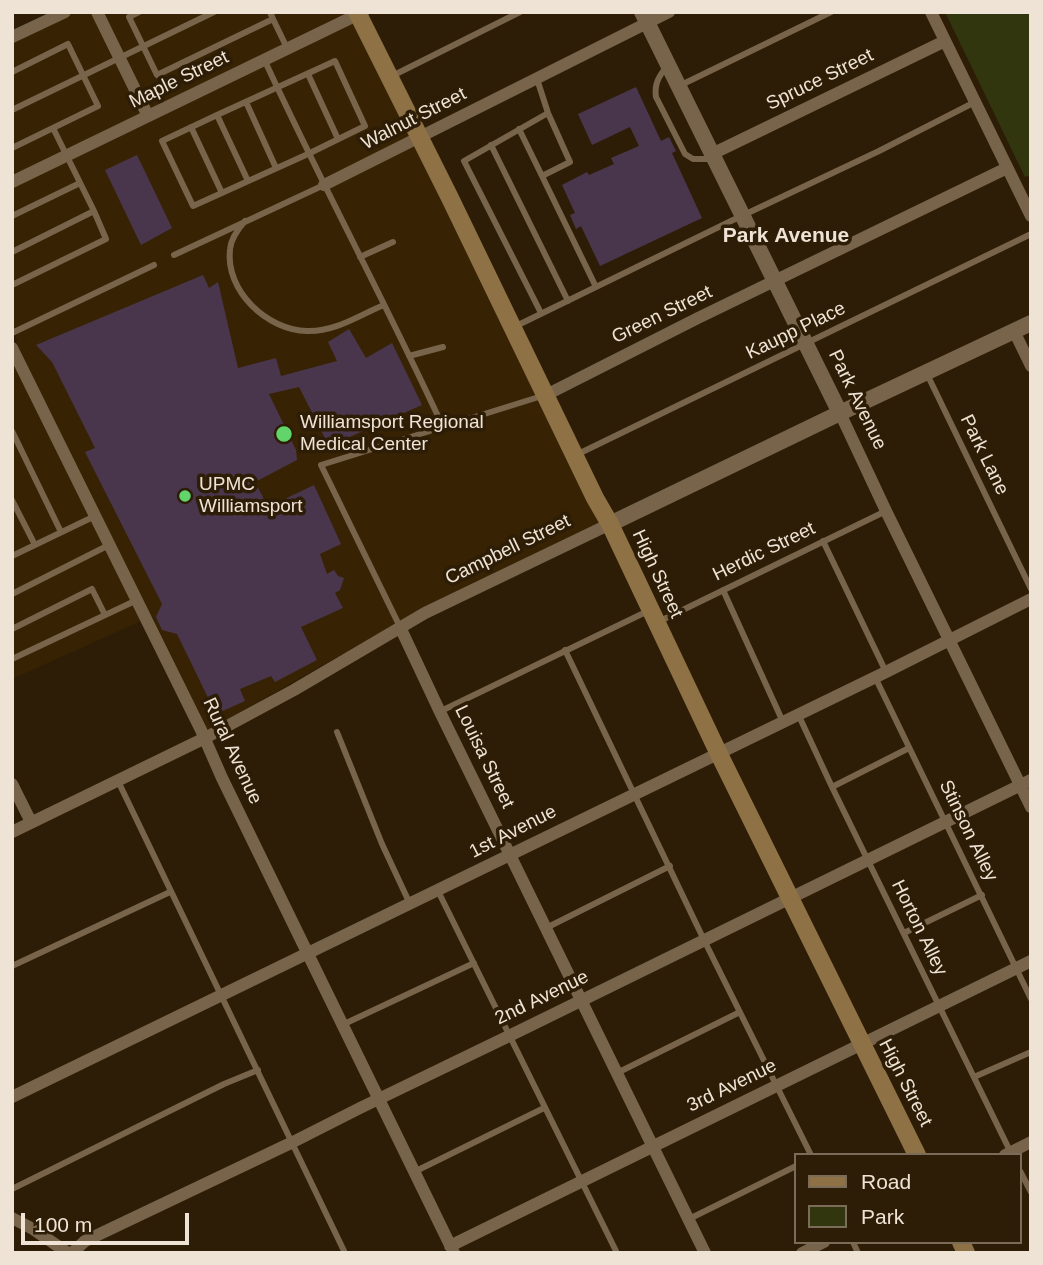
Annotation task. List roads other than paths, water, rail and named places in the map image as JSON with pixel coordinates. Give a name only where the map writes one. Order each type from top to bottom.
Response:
[{"type":"main road","name":"High Street","points":[[359,13],[916,1153]]},
{"type":"street","points":[[12,37],[65,12]]},
{"type":"street","points":[[97,12],[148,116]]},
{"type":"street","name":"Walnut Street","points":[[324,185],[537,79],[645,18],[669,12]]},
{"type":"street","points":[[931,12],[1031,216]]},
{"type":"street","name":"Maple Street","points":[[12,182],[359,13]]},
{"type":"street","name":"Park Avenue","points":[[645,18],[950,641],[1026,783],[1031,807]]},
{"type":"street","name":"Spruce Street","points":[[713,156],[945,41]]},
{"type":"street","name":"Green Street","points":[[546,395],[1007,168]]},
{"type":"street","name":"Campbell Street","points":[[12,832],[205,738],[465,593],[1031,323]]},
{"type":"street","points":[[1014,331],[1031,366]]},
{"type":"street","name":"Rural Avenue","points":[[12,348],[205,738],[222,778],[452,1249]]},
{"type":"street","name":"1st Avenue","points":[[12,1097],[950,641],[1031,599]]},
{"type":"street","name":"Louisa Street","points":[[400,627],[705,1253]]},
{"type":"street","name":"2nd Avenue","points":[[70,1253],[85,1241],[1026,783]]},
{"type":"street","points":[[12,784],[31,822]]},
{"type":"street","name":"3rd Avenue","points":[[452,1249],[582,1181],[1031,961]]},
{"type":"street","points":[[1012,1153],[1031,1142]]},
{"type":"street","points":[[12,1218],[70,1253]]},
{"type":"street","points":[[802,1253],[820,1244]]},
{"type":"lane","points":[[139,12],[129,17],[157,75],[272,16],[287,48]]},
{"type":"lane","points":[[12,110],[215,12]]},
{"type":"lane","points":[[389,78],[520,12]]},
{"type":"lane","points":[[679,86],[831,12]]},
{"type":"lane","points":[[12,72],[68,44],[98,106],[12,148]]},
{"type":"lane","points":[[264,59],[443,427]]},
{"type":"lane","points":[[335,61],[365,126],[193,206],[162,141],[277,87],[335,61]]},
{"type":"lane","points":[[668,65],[657,82],[656,97],[685,154],[693,159],[713,156]]},
{"type":"lane","points":[[308,74],[338,139]]},
{"type":"lane","points":[[537,79],[548,113],[570,162],[542,176]]},
{"type":"lane","points":[[246,102],[276,168]]},
{"type":"lane","points":[[513,327],[975,102]]},
{"type":"lane","points":[[541,313],[464,161],[548,113]]},
{"type":"lane","points":[[217,115],[248,181]]},
{"type":"lane","points":[[191,127],[222,193]]},
{"type":"lane","points":[[12,285],[106,239],[53,128]]},
{"type":"lane","points":[[519,129],[596,287]]},
{"type":"lane","points":[[491,145],[568,301]]},
{"type":"lane","points":[[12,216],[80,183]]},
{"type":"lane","name":"Walnut Street","points":[[174,256],[324,185]]},
{"type":"lane","points":[[12,252],[93,211]]},
{"type":"lane","points":[[245,221],[235,233],[230,247],[234,279],[253,308],[267,318],[291,329],[312,331],[336,327],[384,305]]},
{"type":"lane","name":"Kaupp Place","points":[[575,456],[1031,234]]},
{"type":"lane","points":[[360,257],[393,242]]},
{"type":"lane","points":[[12,333],[154,265]]},
{"type":"lane","points":[[409,356],[443,347]]},
{"type":"lane","name":"Park Lane","points":[[926,372],[1031,589]]},
{"type":"lane","name":"Green Street","points":[[321,465],[546,395]]},
{"type":"lane","points":[[12,431],[61,532]]},
{"type":"lane","name":"Louisa Street","points":[[321,465],[400,627]]},
{"type":"lane","points":[[12,500],[35,545]]},
{"type":"lane","name":"Herdic Street","points":[[440,712],[565,650],[723,590],[886,511]]},
{"type":"lane","points":[[12,556],[95,516]]},
{"type":"lane","name":"Stinson Alley","points":[[823,541],[909,748],[1031,999]]},
{"type":"lane","points":[[12,594],[109,545]]},
{"type":"lane","points":[[12,629],[92,589],[105,615]]},
{"type":"lane","points":[[723,590],[783,722]]},
{"type":"lane","points":[[12,659],[137,600]]},
{"type":"lane","points":[[565,650],[810,1153]]},
{"type":"lane","name":"Horton Alley","points":[[798,714],[1010,1153]]},
{"type":"lane","points":[[337,732],[382,844],[410,904]]},
{"type":"lane","points":[[832,787],[909,748]]},
{"type":"lane","points":[[118,781],[345,1253]]},
{"type":"lane","points":[[546,928],[670,866]]},
{"type":"lane","points":[[438,891],[617,1253]]},
{"type":"lane","points":[[12,966],[170,892]]},
{"type":"lane","points":[[904,933],[982,895]]},
{"type":"lane","points":[[342,1025],[474,963]]},
{"type":"lane","points":[[617,1073],[740,1012]]},
{"type":"lane","points":[[974,1077],[1031,1052]]},
{"type":"lane","points":[[12,1189],[224,1084],[258,1070]]},
{"type":"lane","points":[[414,1172],[544,1108]]},
{"type":"lane","points":[[689,1219],[794,1167]]},
{"type":"lane","points":[[1022,1175],[1031,1192]]},
{"type":"place","name":"Williamsport Regional Medical Center","points":[[284,434]]},
{"type":"place","name":"UPMC Williamsport","points":[[185,496]]},
{"type":"district","name":"Park Avenue","points":[[786,236]]}]
